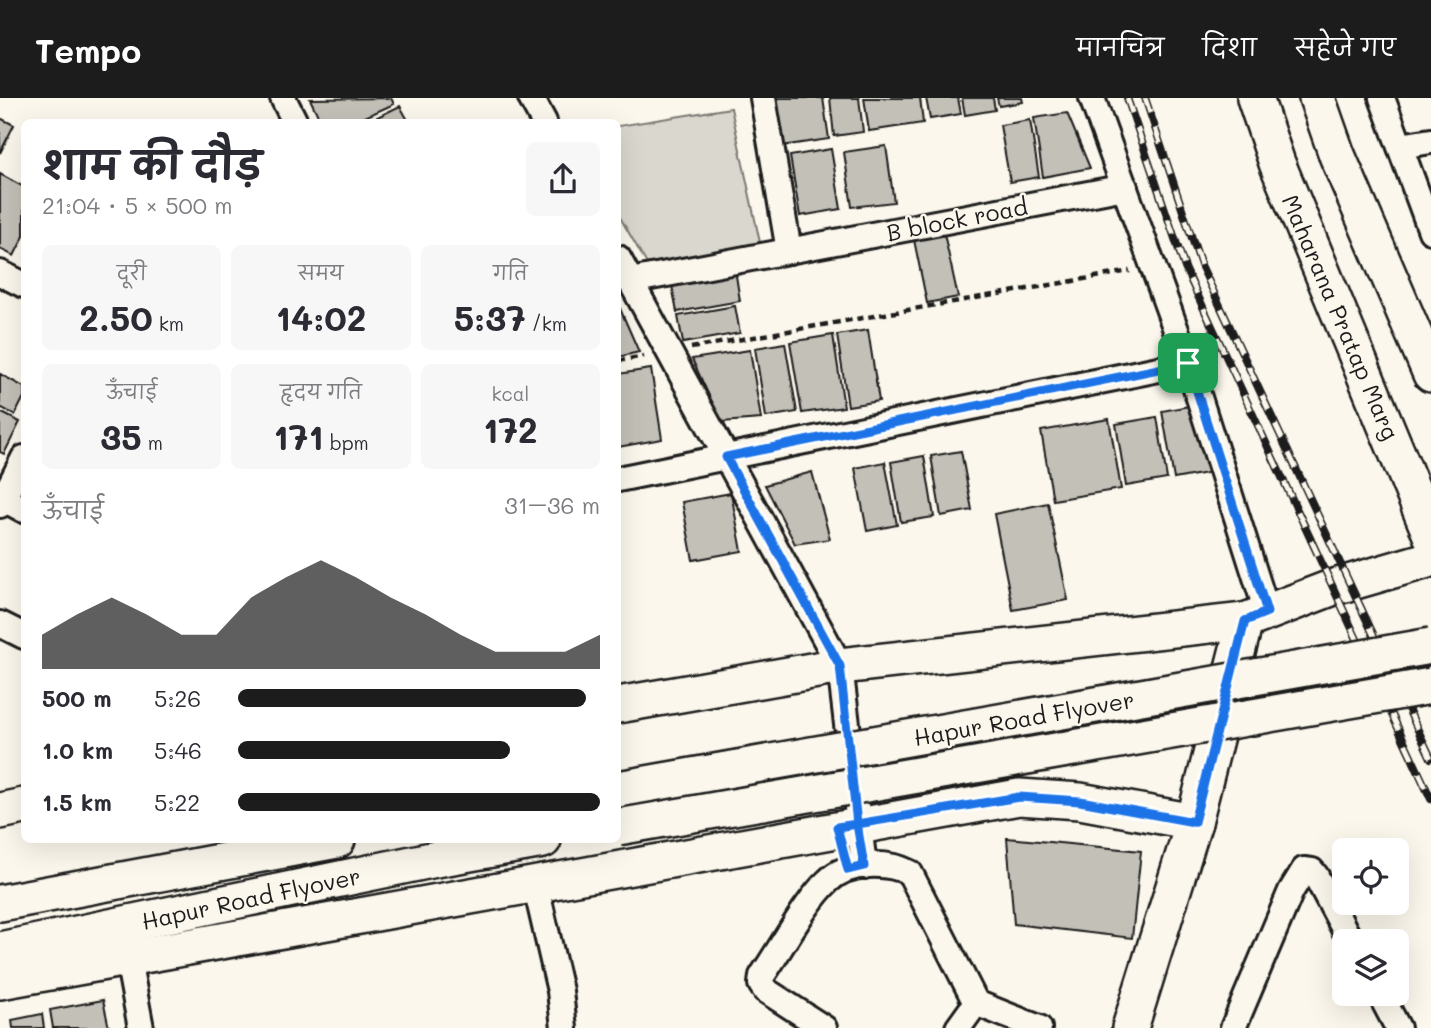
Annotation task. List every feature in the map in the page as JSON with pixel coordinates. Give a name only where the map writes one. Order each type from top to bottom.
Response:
[{"type":"main road","name":"Maharana Pratap Marg","points":[[1255,98],[1277,163],[1431,535]]},
{"type":"main road","points":[[1317,98],[1337,155],[1431,374]]},
{"type":"main road","points":[[621,704],[840,666],[1256,616],[1382,571],[1431,559]]},
{"type":"main road","points":[[1130,1028],[1256,616]]},
{"type":"main road","name":"Hapur Road Flyover","points":[[621,788],[1431,646]]},
{"type":"main road","name":"Hapur Road Flyover","points":[[621,826],[1431,686]]},
{"type":"main road","points":[[0,981],[1019,797],[1080,801],[1194,822]]},
{"type":"main road","points":[[0,811],[21,807]]},
{"type":"main road","name":"Hapur Road Flyover","points":[[14,900],[321,843]]},
{"type":"main road","name":"Hapur Road Flyover","points":[[0,950],[436,859],[526,843]]},
{"type":"street","points":[[283,98],[294,119]]},
{"type":"street","points":[[763,98],[789,251]]},
{"type":"street","points":[[1092,98],[1188,363],[1256,616]]},
{"type":"street","points":[[1382,98],[1431,230]]},
{"type":"street","points":[[1400,146],[1431,141]]},
{"type":"street","name":"B block road","points":[[630,281],[1125,187]]},
{"type":"street","points":[[621,264],[840,666],[847,826],[856,868]]},
{"type":"street","points":[[0,273],[21,284]]},
{"type":"street","points":[[621,478],[1188,363]]},
{"type":"street","points":[[7,503],[21,466]]},
{"type":"street","points":[[0,624],[21,634]]},
{"type":"street","points":[[824,1028],[761,984],[762,976],[826,882],[856,868],[888,865],[910,873],[975,1003],[1040,1028]]},
{"type":"street","points":[[1233,1028],[1291,891],[1304,870],[1312,871],[1316,876],[1344,929]]},
{"type":"street","points":[[535,883],[565,1028]]},
{"type":"street","points":[[128,959],[141,1028]]},
{"type":"street","points":[[958,1028],[975,1003]]},
{"type":"street","points":[[1386,1006],[1398,1028]]},
{"type":"path","points":[[669,352],[1153,267]]},
{"type":"shaded area","points":[[731,108],[762,252],[648,266],[621,219],[621,126]]},
{"type":"building","points":[[391,98],[394,104],[361,119],[320,119],[310,99]]},
{"type":"building","points":[[774,98],[823,98],[829,139],[781,146]]},
{"type":"building","points":[[830,98],[859,98],[863,132],[834,136]]},
{"type":"building","points":[[864,98],[920,98],[923,123],[869,131]]},
{"type":"building","points":[[926,98],[958,98],[961,114],[930,119]]},
{"type":"building","points":[[962,98],[993,98],[995,110],[965,115]]},
{"type":"building","points":[[997,98],[1022,98],[1023,102],[999,106]]},
{"type":"building","points":[[400,106],[407,119],[373,119]]},
{"type":"building","points":[[1067,113],[1090,168],[1043,177],[1034,118]]},
{"type":"building","points":[[0,118],[14,125],[0,153]]},
{"type":"building","points":[[1030,120],[1039,177],[1010,182],[1000,125]]},
{"type":"building","points":[[886,146],[894,202],[852,207],[844,152]]},
{"type":"building","points":[[831,149],[841,209],[800,216],[790,156]]},
{"type":"building","points":[[0,174],[21,185],[21,242],[14,256],[0,249]]},
{"type":"building","points":[[943,229],[958,297],[927,303],[913,235]]},
{"type":"building","points":[[735,269],[740,301],[677,312],[671,280]]},
{"type":"building","points":[[735,306],[740,333],[683,343],[678,316]]},
{"type":"building","points":[[621,311],[639,352],[621,356]]},
{"type":"building","points":[[868,330],[879,401],[848,406],[837,335]]},
{"type":"building","points":[[833,335],[844,407],[802,413],[790,342]]},
{"type":"building","points":[[785,343],[797,412],[766,417],[755,348]]},
{"type":"building","points":[[750,350],[761,419],[721,422],[692,359]]},
{"type":"building","points":[[651,369],[662,439],[621,446],[621,374]]},
{"type":"building","points":[[0,374],[21,385],[21,403],[15,415],[0,407]]},
{"type":"building","points":[[1200,404],[1212,472],[1174,479],[1162,411]]},
{"type":"building","points":[[0,412],[20,422],[4,454],[0,452]]},
{"type":"building","points":[[1157,417],[1167,479],[1126,486],[1116,424]]},
{"type":"building","points":[[1109,419],[1121,489],[1053,500],[1041,431]]},
{"type":"building","points":[[961,451],[972,510],[941,516],[931,456]]},
{"type":"building","points":[[924,456],[934,517],[901,522],[891,462]]},
{"type":"building","points":[[885,462],[897,525],[867,531],[855,468]]},
{"type":"building","points":[[812,472],[830,539],[795,544],[765,485]]},
{"type":"building","points":[[731,493],[742,551],[693,560],[682,502]]},
{"type":"building","points":[[1048,503],[1068,600],[1013,610],[994,514]]},
{"type":"building","points":[[1007,838],[1141,851],[1132,938],[1014,924]]},
{"type":"building","points":[[103,1000],[109,1028],[53,1028],[50,1010]]},
{"type":"building","points":[[42,1014],[44,1028],[13,1028],[12,1020]]},
{"type":"railway","points":[[1127,98],[1185,268],[1431,799]]},
{"type":"railway","points":[[1145,98],[1201,265],[1431,758]]},
{"type":"route","points":[[1188,363],[726,457],[840,666],[857,824],[837,827],[848,870],[864,866],[857,824],[1019,797],[1080,801],[1194,822],[1245,621],[1267,612],[1188,363]]}]
